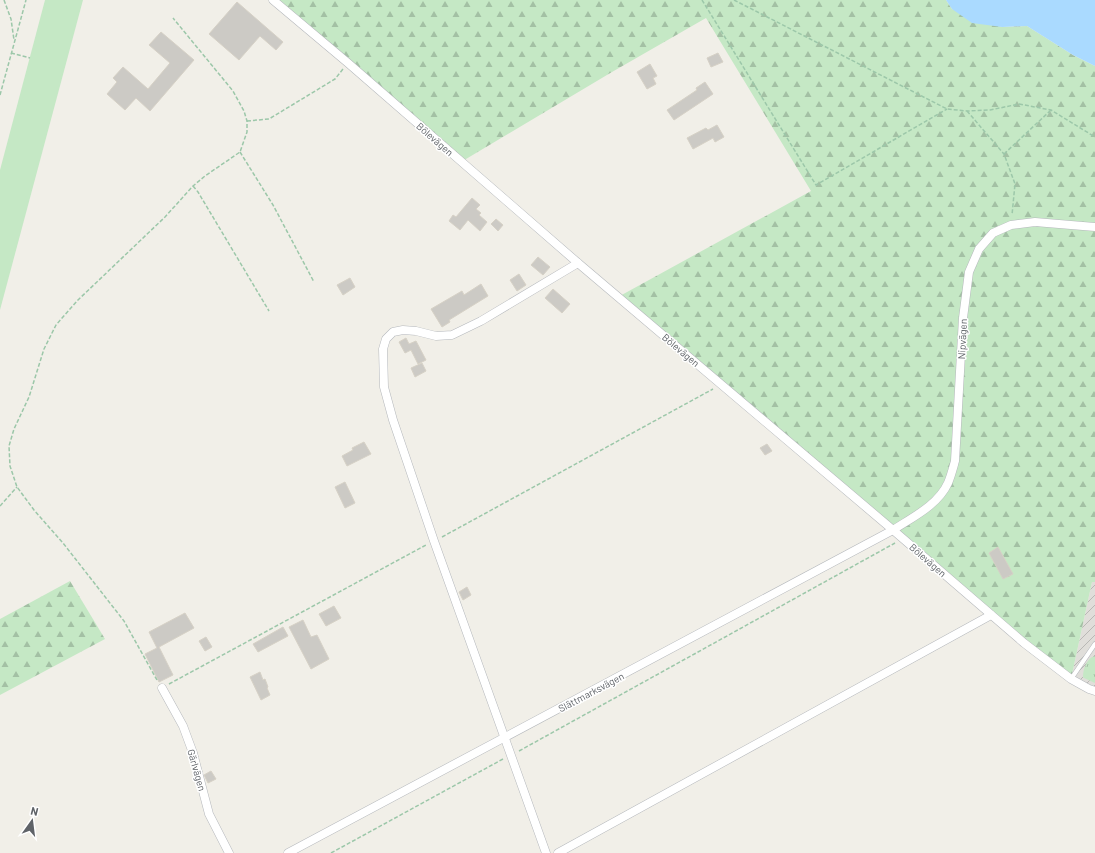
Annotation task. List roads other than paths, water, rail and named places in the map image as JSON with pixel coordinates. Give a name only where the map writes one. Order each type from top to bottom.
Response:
[{"type":"street","name":"Bölevägen","points":[[273,0],[348,63],[578,263],[903,538],[1024,643],[1071,679],[1095,691]]},
{"type":"street","name":"Nipvägen","points":[[893,530],[925,510],[939,496],[948,483],[955,461],[963,318],[969,272],[979,249],[993,233],[1011,225],[1035,222],[1095,227]]},
{"type":"street","points":[[546,853],[434,541],[393,420],[384,387],[383,349],[386,339],[393,332],[403,330],[416,331],[436,336],[452,335],[481,321],[578,263]]},
{"type":"street","name":"Slättmarksvägen","points":[[288,853],[893,530]]},
{"type":"street","points":[[558,853],[991,615]]},
{"type":"street","name":"Gärlvägen","points":[[162,688],[183,726],[193,753],[209,814],[229,853]]},
{"type":"lane","points":[[1071,679],[1095,644]]},
{"type":"water","points":[[946,0],[1095,0],[1095,66],[1073,55],[1027,26],[1002,27],[972,23],[952,9]]}]
